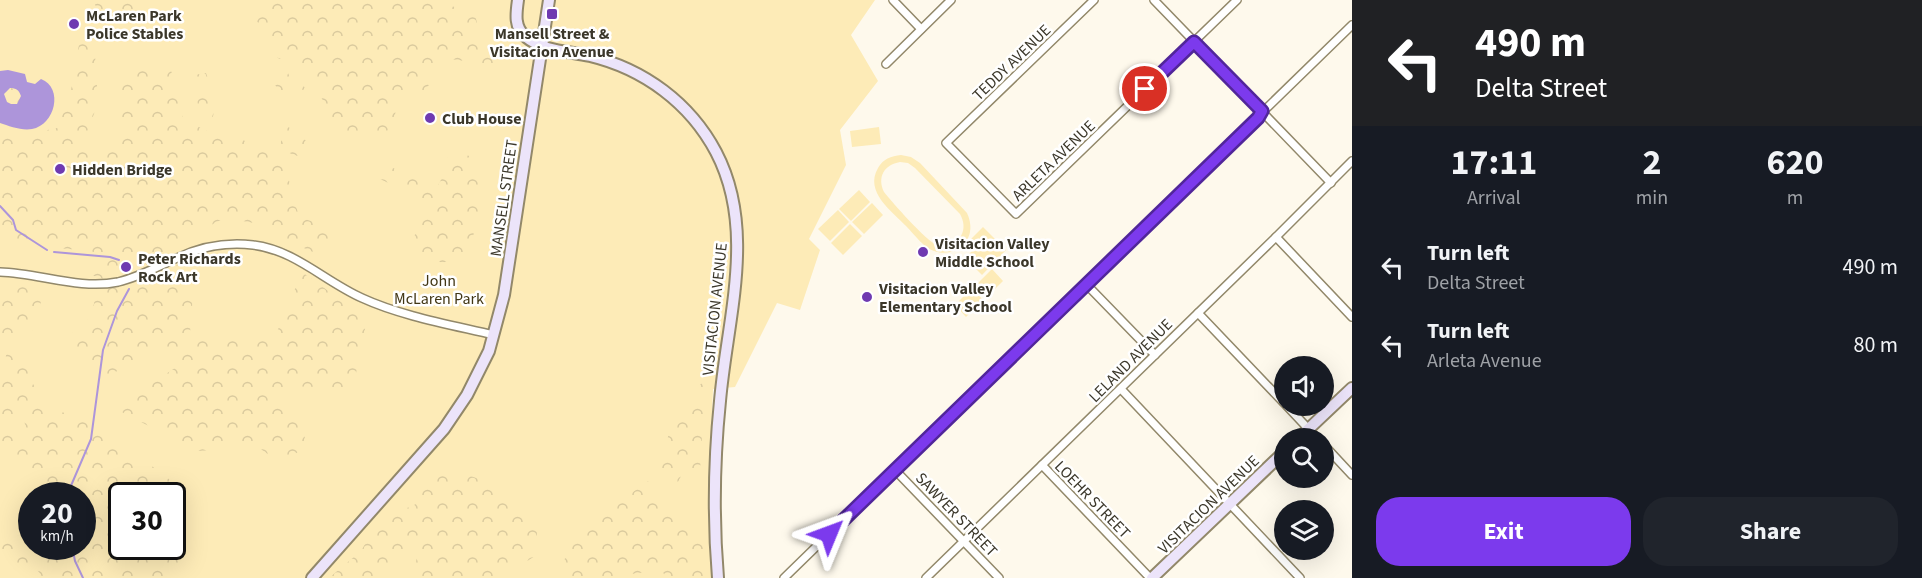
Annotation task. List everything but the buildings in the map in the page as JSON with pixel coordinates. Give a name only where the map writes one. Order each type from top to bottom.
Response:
[{"type":"street","points":[[518,0],[516,15],[518,28],[527,38],[541,47]]},
{"type":"street","name":"MANSELL STREET","points":[[312,578],[444,429],[467,395],[484,361],[494,335],[504,295],[549,0]]},
{"type":"street","points":[[893,0],[921,29]]},
{"type":"street","points":[[885,64],[951,0]]},
{"type":"street","name":"TEDDY AVENUE","points":[[1016,214],[946,143],[1094,0]]},
{"type":"street","points":[[1154,0],[1331,183]]},
{"type":"street","name":"ARLETA AVENUE","points":[[1016,214],[1237,0]]},
{"type":"street","points":[[784,578],[1352,25]]},
{"type":"street","name":"VISITACION AVENUE","points":[[541,47],[605,60],[657,86],[680,104],[701,127],[728,180],[736,210],[738,244],[717,439],[715,507],[718,578]]},
{"type":"street","name":"LELAND AVENUE","points":[[926,578],[1352,160]]},
{"type":"street","points":[[1276,237],[1352,317]]},
{"type":"street","points":[[0,272],[103,284],[131,278],[179,257],[207,248],[236,244],[251,245],[292,256],[338,285],[376,304],[494,335]]},
{"type":"street","points":[[1086,284],[1155,355]]},
{"type":"street","points":[[1198,313],[1274,392]]},
{"type":"street","points":[[1309,428],[1352,388]]},
{"type":"street","points":[[1121,389],[1300,578]]},
{"type":"street","points":[[1296,416],[1307,428]]},
{"type":"street","points":[[1334,456],[1352,475]]},
{"type":"street","name":"VISITACION AVENUE","points":[[1151,578],[1274,462]]},
{"type":"street","name":"LOEHR STREET","points":[[1042,465],[1151,578]]},
{"type":"street","name":"SAWYER STREET","points":[[895,470],[999,578]]},
{"type":"green space","name":"John McLaren Park","points":[[0,0],[875,0],[851,35],[878,81],[840,130],[846,165],[809,239],[820,250],[800,310],[777,303],[735,387],[713,389],[708,513],[714,578],[0,578]]},
{"type":"green space","points":[[93,0],[151,0],[137,40],[125,34],[107,32]]},
{"type":"green space","points":[[271,0],[434,0],[475,14],[478,28],[475,42],[496,48],[498,66],[437,57],[433,81],[417,97],[396,89],[395,123],[385,133],[347,137],[337,131],[331,113],[302,73],[299,59],[280,59],[268,53],[270,34],[254,19],[259,5]]},
{"type":"green space","points":[[81,33],[94,38],[98,103],[83,143],[100,149],[118,141],[121,113],[116,89],[133,71],[170,66],[183,119],[209,132],[236,131],[249,146],[277,150],[288,175],[300,215],[308,220],[333,227],[337,232],[325,247],[313,252],[264,225],[227,218],[216,222],[198,234],[175,240],[163,256],[128,274],[104,279],[88,274],[100,261],[92,251],[34,246],[15,238],[0,241],[0,127],[24,135],[57,128],[70,96]]},
{"type":"green space","points":[[279,69],[288,73],[290,78],[301,82],[305,88],[294,95],[283,94],[273,79],[273,72]]},
{"type":"green space","points":[[206,73],[214,102],[212,121],[199,115],[194,75]]},
{"type":"green space","points":[[10,88],[16,88],[21,96],[19,102],[10,104],[5,99],[5,93]]},
{"type":"green space","points":[[286,126],[296,131],[298,137],[304,138],[312,151],[312,157],[301,157],[283,149],[281,140],[286,135],[283,131]]},
{"type":"green space","points":[[879,127],[881,144],[852,147],[850,131]]},
{"type":"green space","points":[[452,150],[472,157],[480,182],[481,206],[467,254],[442,263],[410,245],[430,203],[380,179],[387,165],[436,189],[449,165],[445,163]]},
{"type":"green space","points":[[897,155],[911,157],[920,163],[967,213],[970,233],[967,241],[958,249],[942,253],[926,247],[887,207],[877,193],[874,185],[878,168],[882,162]],"holes":[[[908,163],[960,214],[963,231],[954,244],[944,246],[932,242],[909,221],[884,192],[881,181],[883,172],[894,164]]]},
{"type":"green space","points":[[859,190],[870,202],[851,221],[839,209]]},
{"type":"green space","points":[[872,203],[883,215],[864,234],[852,222]]},
{"type":"green space","points":[[838,210],[849,222],[830,241],[818,229]]},
{"type":"green space","points":[[850,224],[862,236],[843,255],[831,243]]},
{"type":"green space","points":[[983,227],[1006,250],[982,275],[965,258],[977,246],[971,239]]},
{"type":"green space","points":[[196,256],[190,333],[274,339],[302,272],[367,319],[353,388],[284,386],[284,407],[307,423],[303,449],[280,463],[258,447],[197,451],[114,408],[178,366],[166,349],[102,378],[68,337],[91,317],[97,290],[139,282]]},
{"type":"green space","points":[[992,269],[1003,281],[986,298],[975,286]]},
{"type":"green space","points":[[0,283],[42,289],[39,320],[30,334],[13,337],[0,335]]},
{"type":"green space","points":[[972,288],[983,300],[966,317],[955,305]]},
{"type":"green space","points":[[7,351],[25,352],[32,382],[45,406],[98,425],[173,482],[108,482],[108,560],[180,560],[176,578],[43,578],[36,568],[0,560],[0,537],[18,536],[18,560],[96,560],[96,482],[32,482],[0,449],[0,433],[27,430],[23,418],[2,416],[4,366]]},
{"type":"green space","points":[[705,382],[700,471],[685,468],[673,492],[661,469],[669,432],[685,418],[692,388]]},
{"type":"green space","points":[[459,472],[482,480],[517,500],[537,532],[535,556],[504,578],[414,578],[420,532],[400,562],[378,564],[372,578],[329,578],[361,551],[385,510],[414,507],[423,476]]},
{"type":"green space","points":[[648,481],[668,515],[701,528],[708,578],[667,578],[661,570],[602,578],[554,578],[581,530]]},
{"type":"shaded area","points":[[8,70],[25,74],[27,82],[35,84],[41,79],[53,90],[54,106],[51,114],[40,126],[24,129],[0,123],[0,71]],"holes":[[[10,88],[16,89],[21,96],[17,104],[7,102],[4,94]]]},
{"type":"waterway","points":[[0,206],[13,220],[16,230],[47,250]]},
{"type":"waterway","points":[[54,252],[110,257],[119,260]]},
{"type":"waterway","points":[[125,266],[128,272]]},
{"type":"waterway","points":[[73,482],[91,439],[103,350],[117,311],[129,289]]},
{"type":"waterway","points":[[75,560],[83,578]]},
{"type":"place","name":"Mansell Street & Visitacion Avenue","points":[[552,14]]},
{"type":"place","name":"McLaren Park Police Stables","points":[[74,24]]},
{"type":"place","name":"Club House","points":[[430,118]]},
{"type":"place","name":"Hidden Bridge","points":[[60,169]]},
{"type":"place","name":"Visitacion Valley Middle School","points":[[923,252]]},
{"type":"place","name":"Peter Richards Rock Art","points":[[126,267]]},
{"type":"place","name":"Visitacion Valley Elementary School","points":[[867,297]]},
{"type":"route","points":[[829,534],[1258,118],[1262,111],[1194,42],[1145,89]]}]
